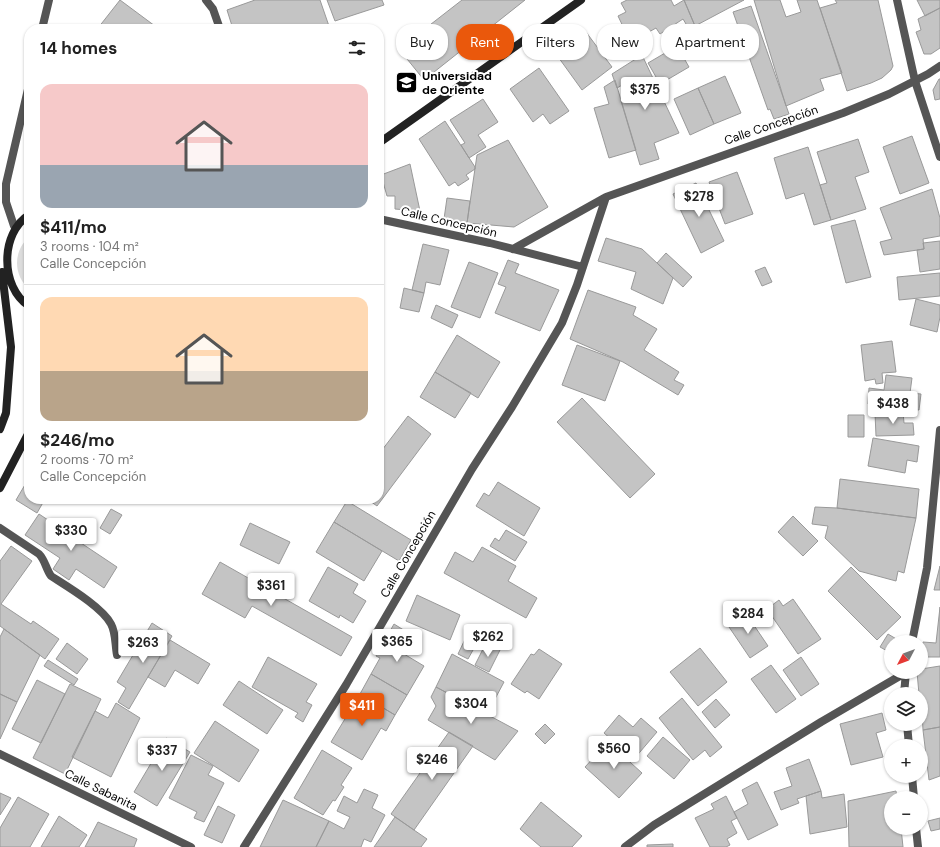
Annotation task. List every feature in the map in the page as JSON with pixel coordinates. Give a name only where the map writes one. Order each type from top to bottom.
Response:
[{"type":"street","points":[[43,24],[49,0]]},
{"type":"street","points":[[206,0],[213,9],[218,24]]},
{"type":"street","points":[[384,139],[581,0]]},
{"type":"street","points":[[897,0],[915,81],[940,158]]},
{"type":"street","name":"Calle Concepción","points":[[513,249],[606,197],[843,113],[889,94],[940,66]]},
{"type":"street","points":[[14,226],[6,202],[6,184],[24,107]]},
{"type":"street","name":"Calle Concepción","points":[[244,847],[346,685],[468,476],[512,407],[562,323],[583,267],[606,197]]},
{"type":"street","points":[[0,429],[6,413],[10,360],[9,325],[1,260],[3,247],[7,236],[14,226],[24,218]]},
{"type":"street","name":"Calle Concepción","points":[[384,220],[513,249],[583,267]]},
{"type":"street","points":[[2,272],[7,284],[14,294],[24,304]]},
{"type":"street","points":[[913,635],[927,568],[940,430]]},
{"type":"street","points":[[0,488],[24,442]]},
{"type":"street","points":[[934,495],[940,487]]},
{"type":"street","points":[[0,528],[39,554],[42,557],[46,569],[52,576],[98,608],[107,618],[114,632],[117,655]]},
{"type":"street","points":[[625,847],[660,821],[821,722],[895,679]]},
{"type":"street","name":"Calle Sabanita","points":[[0,754],[191,847]]},
{"type":"street","points":[[917,835],[918,847]]},
{"type":"shaded area","points":[[24,243],[24,283],[20,277],[17,263],[20,249]]},
{"type":"building","points":[[120,0],[152,24],[101,24]]},
{"type":"building","points":[[255,0],[320,0],[328,24],[231,24],[227,10]]},
{"type":"building","points":[[327,0],[382,0],[384,5],[335,21]]},
{"type":"building","points":[[462,0],[525,0],[495,24],[456,24],[456,55],[424,80],[408,60],[448,60],[448,24],[431,24]]},
{"type":"building","points":[[627,0],[671,0],[674,6],[684,0],[694,24],[686,24],[683,19],[675,24],[661,24],[660,34],[656,28],[653,30],[653,24],[622,24],[618,16],[626,12],[621,3]]},
{"type":"building","points":[[684,0],[744,0],[699,24],[694,24]]},
{"type":"building","points":[[754,0],[780,0],[786,17],[801,12],[797,0],[817,0],[842,73],[820,79],[824,90],[786,106]]},
{"type":"building","points":[[835,0],[878,0],[893,66],[891,70],[882,78],[847,91],[820,8],[837,3]]},
{"type":"building","points":[[917,0],[940,0],[940,8],[925,16]]},
{"type":"building","points":[[751,6],[757,24],[737,24],[733,12]]},
{"type":"building","points":[[940,8],[940,48],[931,54],[924,54],[916,32],[921,30],[918,19]]},
{"type":"building","points":[[759,29],[789,114],[774,119],[770,109],[768,110],[750,60],[759,60]]},
{"type":"building","points":[[589,36],[597,47],[597,60],[607,60],[612,67],[582,90],[560,60],[589,60]]},
{"type":"building","points":[[661,55],[661,60],[685,60],[689,67],[660,84],[648,63]]},
{"type":"building","points":[[634,60],[644,60],[679,133],[654,143],[659,159],[640,165],[621,101],[640,93],[633,79],[617,88],[612,74]]},
{"type":"building","points":[[539,68],[569,111],[550,124],[543,114],[533,122],[510,89]]},
{"type":"building","points":[[725,76],[741,113],[714,124],[698,88]]},
{"type":"building","points":[[939,79],[940,99],[935,100],[933,90]]},
{"type":"building","points":[[615,80],[636,150],[609,158],[594,108],[609,104],[604,87]]},
{"type":"building","points":[[698,88],[714,124],[690,135],[674,99]]},
{"type":"building","points":[[483,99],[498,122],[478,135],[486,147],[469,158],[461,145],[465,143],[450,120]]},
{"type":"building","points":[[445,121],[475,167],[475,169],[466,175],[469,179],[458,186],[455,182],[449,186],[419,139]]},
{"type":"building","points":[[912,136],[929,183],[900,194],[883,147]]},
{"type":"building","points":[[858,139],[869,172],[855,177],[866,209],[831,220],[820,185],[827,183],[817,152]]},
{"type":"building","points":[[508,140],[548,207],[514,227],[467,223],[477,155]]},
{"type":"building","points":[[808,147],[831,220],[814,225],[804,193],[786,199],[774,158]]},
{"type":"building","points":[[410,164],[420,211],[395,209],[395,196],[387,196],[384,186],[384,174]]},
{"type":"building","points":[[737,172],[753,214],[725,224],[709,182]]},
{"type":"building","points":[[696,183],[724,241],[701,253],[673,194]]},
{"type":"building","points":[[932,189],[940,218],[940,236],[923,239],[924,249],[884,255],[880,242],[892,239],[880,208]]},
{"type":"building","points":[[447,198],[470,201],[467,223],[444,219]]},
{"type":"building","points":[[855,220],[871,277],[846,283],[831,226]]},
{"type":"building","points":[[606,238],[642,249],[673,278],[663,304],[631,289],[636,272],[598,261]]},
{"type":"building","points":[[940,241],[940,269],[920,272],[917,250],[924,249],[923,243]]},
{"type":"building","points":[[423,244],[449,250],[440,285],[426,282],[424,293],[412,290]]},
{"type":"building","points":[[666,253],[692,277],[683,287],[657,263]]},
{"type":"building","points":[[508,260],[519,264],[515,273],[559,290],[540,331],[495,313],[506,287],[498,284]]},
{"type":"building","points":[[469,262],[498,273],[480,318],[451,307]]},
{"type":"building","points":[[765,267],[772,282],[762,286],[755,271]]},
{"type":"building","points":[[940,273],[940,296],[899,300],[897,277]]},
{"type":"building","points":[[404,288],[424,293],[419,312],[400,308]]},
{"type":"building","points":[[588,290],[636,307],[633,315],[657,329],[644,350],[679,372],[674,380],[684,385],[678,395],[623,362],[570,339]]},
{"type":"building","points":[[916,299],[940,305],[940,317],[937,332],[910,325]]},
{"type":"building","points":[[436,305],[458,315],[452,328],[431,318]]},
{"type":"building","points":[[457,335],[500,362],[478,398],[435,372]]},
{"type":"building","points":[[892,341],[896,372],[882,373],[883,383],[876,384],[875,379],[865,381],[861,345]]},
{"type":"building","points":[[577,345],[620,361],[605,401],[562,385]]},
{"type":"building","points":[[435,372],[471,393],[455,418],[420,397]]},
{"type":"building","points":[[886,375],[912,378],[910,393],[921,394],[919,410],[868,404],[869,388],[884,390]]},
{"type":"building","points":[[582,398],[655,474],[630,498],[557,422]]},
{"type":"building","points":[[903,412],[904,423],[913,423],[914,435],[876,436],[875,413]]},
{"type":"building","points":[[848,415],[864,415],[864,437],[848,437]]},
{"type":"building","points":[[408,416],[431,434],[384,497],[384,447]]},
{"type":"building","points":[[873,438],[919,446],[917,462],[907,460],[905,473],[868,466]]},
{"type":"building","points":[[840,479],[919,489],[916,518],[837,508]]},
{"type":"building","points":[[498,482],[540,508],[524,536],[476,506],[484,493],[489,496]]},
{"type":"building","points":[[24,486],[24,504],[42,504],[37,513],[16,500]]},
{"type":"building","points":[[345,504],[352,504],[411,540],[399,561],[334,522]]},
{"type":"building","points":[[815,507],[837,508],[916,518],[904,573],[898,571],[896,581],[859,571],[825,538],[828,526],[812,524]]},
{"type":"building","points":[[111,509],[122,515],[110,534],[100,528]]},
{"type":"building","points":[[39,514],[69,534],[75,526],[87,533],[81,543],[117,567],[104,588],[76,569],[69,580],[53,569],[60,558],[25,535]]},
{"type":"building","points":[[793,516],[818,541],[803,556],[778,532]]},
{"type":"building","points":[[334,522],[382,551],[364,581],[316,552]]},
{"type":"building","points":[[250,523],[290,542],[279,564],[240,545]]},
{"type":"building","points":[[506,530],[527,542],[515,561],[490,546],[495,538],[499,541]]},
{"type":"building","points":[[11,546],[32,561],[1,604],[31,624],[33,621],[59,639],[45,659],[0,626],[0,561]]},
{"type":"building","points":[[482,547],[516,566],[508,581],[537,598],[526,618],[444,573],[455,552],[473,562]]},
{"type":"building","points":[[220,562],[352,637],[341,656],[252,606],[245,618],[202,594]]},
{"type":"building","points":[[940,566],[940,590],[934,590]]},
{"type":"building","points":[[328,567],[358,584],[353,593],[366,601],[353,623],[340,615],[339,618],[309,601]]},
{"type":"building","points":[[851,567],[901,617],[877,640],[828,591]]},
{"type":"building","points":[[417,595],[460,615],[450,640],[406,621]]},
{"type":"building","points":[[793,599],[821,639],[798,654],[767,609],[779,600],[783,606]]},
{"type":"building","points":[[940,607],[940,657],[928,657],[928,642],[936,643]]},
{"type":"building","points":[[745,612],[768,646],[750,658],[727,624]]},
{"type":"building","points":[[152,623],[172,636],[129,709],[118,702],[126,688],[117,682]]},
{"type":"building","points":[[394,624],[410,634],[399,651],[424,666],[407,695],[371,674],[380,658],[376,656]]},
{"type":"building","points":[[4,629],[40,655],[17,702],[0,694],[0,637]]},
{"type":"building","points":[[467,635],[478,641],[468,659],[458,654]]},
{"type":"building","points":[[170,640],[210,664],[198,684],[175,670],[165,687],[148,677]]},
{"type":"building","points":[[884,640],[884,649],[880,647]]},
{"type":"building","points":[[67,643],[88,659],[77,674],[56,659]]},
{"type":"building","points":[[486,643],[500,650],[489,672],[475,665]]},
{"type":"building","points":[[700,648],[727,682],[698,706],[670,672]]},
{"type":"building","points":[[539,649],[562,664],[539,699],[527,691],[525,693],[511,684],[531,654],[534,655]]},
{"type":"building","points":[[452,654],[504,682],[487,714],[436,687]]},
{"type":"building","points":[[268,657],[317,684],[306,702],[312,705],[303,722],[295,717],[298,713],[252,687]]},
{"type":"building","points":[[801,657],[819,684],[801,696],[783,670]]},
{"type":"building","points":[[48,660],[78,679],[74,685],[44,666]]},
{"type":"building","points":[[771,665],[796,699],[776,713],[751,679]]},
{"type":"building","points":[[940,666],[940,727],[928,729],[928,687],[918,687],[918,679],[928,679],[928,668]]},
{"type":"building","points":[[371,674],[407,695],[395,715],[360,694]]},
{"type":"building","points":[[37,680],[65,694],[41,743],[12,729]]},
{"type":"building","points":[[239,681],[283,710],[267,734],[223,705]]},
{"type":"building","points":[[70,684],[101,699],[65,774],[33,758]]},
{"type":"building","points":[[436,687],[518,731],[495,760],[428,720],[436,706],[431,697]]},
{"type":"building","points":[[0,694],[17,702],[0,739]]},
{"type":"building","points":[[360,694],[395,715],[386,731],[381,728],[362,760],[331,742]]},
{"type":"building","points":[[682,698],[722,747],[710,757],[705,750],[693,760],[659,718]]},
{"type":"building","points":[[716,699],[730,715],[715,728],[702,712]]},
{"type":"building","points":[[116,703],[140,718],[111,777],[72,757],[95,711],[108,718]]},
{"type":"building","points":[[882,713],[884,731],[876,733],[883,757],[851,765],[840,724]]},
{"type":"building","points":[[619,715],[633,727],[641,718],[657,732],[634,759],[604,733]]},
{"type":"building","points":[[215,721],[259,750],[239,782],[194,753]]},
{"type":"building","points":[[545,724],[555,734],[545,744],[535,734]]},
{"type":"building","points":[[940,727],[940,776],[929,780],[928,739],[924,739],[923,731],[928,731],[928,729]]},
{"type":"building","points":[[449,732],[473,746],[414,830],[391,814]]},
{"type":"building","points":[[663,737],[690,760],[674,779],[647,756]]},
{"type":"building","points":[[166,738],[190,752],[157,806],[134,792]]},
{"type":"building","points":[[608,742],[642,773],[619,798],[585,767]]},
{"type":"building","points":[[322,750],[352,768],[341,785],[344,787],[323,815],[294,798]]},
{"type":"building","points":[[191,755],[213,766],[208,775],[224,783],[204,822],[194,818],[197,812],[169,798]]},
{"type":"building","points":[[809,759],[821,791],[797,799],[799,803],[781,810],[774,792],[792,786],[786,768]]},
{"type":"building","points":[[757,782],[778,825],[748,840],[734,812],[748,804],[742,790]]},
{"type":"building","points":[[364,789],[378,795],[372,808],[385,815],[371,842],[364,839],[361,847],[316,847],[329,821],[344,829],[350,817],[337,811],[344,796],[357,803]]},
{"type":"building","points":[[821,791],[822,798],[844,794],[847,827],[810,834],[806,796]]},
{"type":"building","points":[[0,793],[11,798],[0,815]]},
{"type":"building","points":[[884,794],[884,835],[902,835],[903,847],[849,847],[848,801]]},
{"type":"building","points":[[726,796],[737,818],[731,821],[737,833],[727,839],[730,845],[726,847],[710,847],[695,818],[714,809],[711,804]]},
{"type":"building","points":[[18,797],[49,814],[30,847],[0,847],[0,828]]},
{"type":"building","points":[[283,800],[329,821],[316,847],[260,847]]},
{"type":"building","points":[[541,802],[582,836],[572,847],[541,847],[520,829]]},
{"type":"building","points":[[218,806],[235,815],[222,843],[204,835]]},
{"type":"building","points":[[59,816],[87,835],[79,847],[41,847]]},
{"type":"building","points":[[395,817],[427,839],[421,847],[374,847]]},
{"type":"building","points":[[940,818],[940,829],[931,831],[928,821]]},
{"type":"building","points":[[98,822],[137,839],[134,847],[85,847]]},
{"type":"building","points":[[673,844],[673,847],[647,847],[647,845]]},
{"type":"place","name":"Universidad de Oriente","points":[[407,83]]}]
